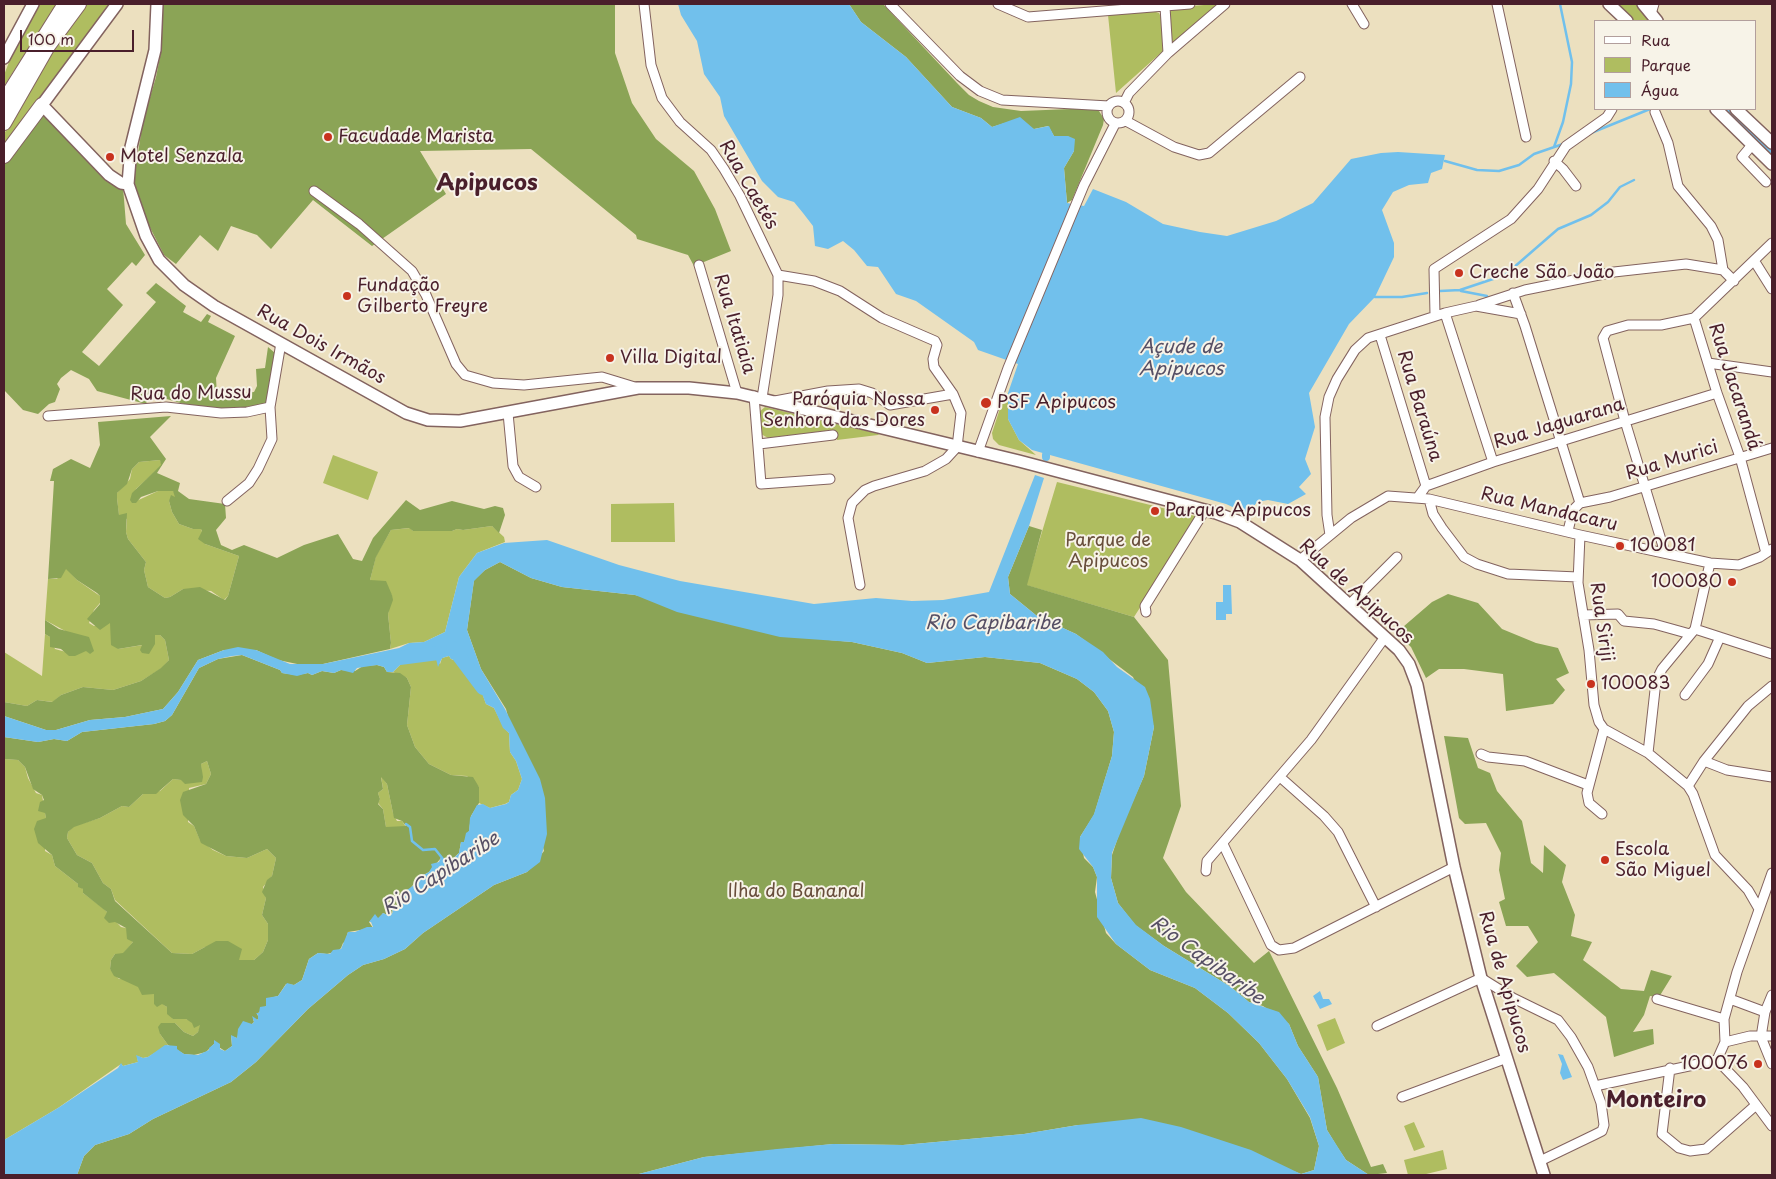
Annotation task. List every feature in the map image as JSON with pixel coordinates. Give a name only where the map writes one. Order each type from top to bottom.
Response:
[{"type":"highway","points":[[4,101],[65,4]]},
{"type":"highway","points":[[4,123],[48,46],[79,4]]},
{"type":"highway","points":[[4,156],[42,105]]},
{"type":"main road","points":[[4,58],[33,4]]},
{"type":"main road","points":[[117,4],[42,105],[109,175],[121,183],[128,184]]},
{"type":"main road","name":"Rua Dois Irmãos","points":[[157,4],[155,50],[131,147],[128,184],[146,236],[159,260],[170,272],[214,306],[390,405],[418,418],[460,421],[638,388],[670,387],[749,395]]},
{"type":"main road","points":[[1609,4],[1626,20]]},
{"type":"main road","points":[[1642,4],[1654,13]]},
{"type":"main road","points":[[1717,110],[1772,164]]},
{"type":"main road","points":[[1737,110],[1772,143]]},
{"type":"main road","name":"Rua de Apipucos","points":[[749,395],[775,400],[1205,510],[1240,522],[1300,560],[1399,650],[1409,664],[1417,685],[1454,867],[1482,978],[1544,1175]]},
{"type":"street","name":"Rua Caetés","points":[[644,4],[651,65],[662,98],[680,122],[711,150],[724,169],[740,196],[778,275],[778,295],[749,395]]},
{"type":"street","points":[[890,4],[960,76],[980,92],[1008,101],[1108,106],[1113,101],[1124,103]]},
{"type":"street","points":[[998,4],[1028,17],[1190,4]]},
{"type":"street","points":[[1126,121],[1127,112],[1124,103],[1130,93],[1168,53],[1225,4]]},
{"type":"street","points":[[1352,4],[1364,24]]},
{"type":"street","points":[[1497,4],[1526,137]]},
{"type":"street","points":[[1165,7],[1168,53]]},
{"type":"street","points":[[978,452],[1008,368],[1084,185],[1115,124],[1126,121],[1174,147],[1198,155],[1209,153],[1300,76]]},
{"type":"street","points":[[1108,106],[1109,117],[1115,124]]},
{"type":"street","points":[[1435,315],[1434,269],[1510,219],[1538,189],[1554,161],[1566,146],[1607,117],[1611,110]]},
{"type":"street","points":[[1655,112],[1668,143],[1678,186],[1711,226],[1718,240],[1723,270],[1734,281]]},
{"type":"street","points":[[1752,145],[1742,158],[1766,182]]},
{"type":"street","points":[[1554,161],[1563,168],[1576,186]]},
{"type":"street","points":[[314,191],[359,224],[412,271],[426,296],[456,364],[465,375],[494,383],[524,385],[602,377],[638,388]]},
{"type":"street","points":[[1665,554],[1625,421],[1603,338],[1607,331],[1628,325],[1677,323],[1694,318],[1755,262],[1772,243]]},
{"type":"street","points":[[1755,262],[1772,290]]},
{"type":"street","points":[[1300,560],[1330,535],[1327,515],[1324,417],[1329,397],[1337,378],[1355,350],[1368,338],[1435,315],[1476,306],[1513,293],[1614,272],[1686,264],[1723,270]]},
{"type":"street","name":"Rua Itatiaia","points":[[699,265],[749,395]]},
{"type":"street","points":[[778,275],[814,281],[840,291],[882,318],[935,341],[938,345],[933,359],[934,367],[953,394],[962,416],[957,446],[953,454],[936,466],[865,490],[857,497],[848,511],[860,585]]},
{"type":"street","points":[[1513,293],[1580,503],[1573,510],[1568,531]]},
{"type":"street","points":[[1476,306],[1521,314]]},
{"type":"street","points":[[1445,313],[1493,462]]},
{"type":"street","name":"Rua Jacarandá","points":[[1694,318],[1769,551]]},
{"type":"street","name":"Rua Baraúna","points":[[1380,334],[1426,486]]},
{"type":"street","name":"Rua do Mussu","points":[[48,416],[166,407],[221,413],[246,412],[270,407],[281,343]]},
{"type":"street","points":[[1708,363],[1772,372]]},
{"type":"street","points":[[775,400],[828,391],[859,389],[872,393],[890,405],[953,394]]},
{"type":"street","name":"Rua Jaguarana","points":[[1426,486],[1560,440],[1717,393]]},
{"type":"street","points":[[749,395],[759,444],[761,484],[830,479]]},
{"type":"street","points":[[227,501],[249,483],[272,439],[270,407]]},
{"type":"street","points":[[508,413],[513,466],[519,477],[536,488]]},
{"type":"street","points":[[759,444],[833,435]]},
{"type":"street","name":"Rua Murici","points":[[1580,503],[1645,486],[1772,448]]},
{"type":"street","points":[[1418,497],[1426,486]]},
{"type":"street","name":"Rua Mandacaru","points":[[1330,535],[1383,497],[1403,496],[1428,499],[1665,554],[1710,562],[1738,565],[1769,551]]},
{"type":"street","points":[[1428,499],[1433,514],[1442,528],[1464,557],[1477,564],[1508,574],[1578,577]]},
{"type":"street","points":[[1146,612],[1145,606],[1205,510]]},
{"type":"street","name":"Rua Siriji","points":[[1580,535],[1578,577],[1594,705],[1599,722],[1604,729]]},
{"type":"street","points":[[1349,605],[1397,557]]},
{"type":"street","points":[[1648,753],[1656,681],[1662,670],[1693,632],[1710,562]]},
{"type":"street","points":[[1583,615],[1618,614],[1624,621],[1654,624],[1720,636],[1772,654]]},
{"type":"street","points":[[1685,695],[1708,664],[1720,636]]},
{"type":"street","points":[[1206,871],[1207,860],[1223,844],[1311,740],[1385,637]]},
{"type":"street","points":[[1688,786],[1704,761],[1748,706],[1772,686]]},
{"type":"street","points":[[1602,814],[1589,804],[1587,799],[1588,785],[1604,729],[1648,753],[1688,786],[1695,799],[1715,855],[1748,890],[1759,909]]},
{"type":"street","points":[[1481,754],[1488,757],[1525,761],[1588,785]]},
{"type":"street","points":[[1704,761],[1726,770],[1772,777]]},
{"type":"street","points":[[1280,776],[1324,816],[1338,832],[1351,854],[1376,907]]},
{"type":"street","points":[[1223,844],[1271,945],[1279,950],[1294,948],[1454,867]]},
{"type":"street","points":[[1717,1060],[1725,1042],[1724,1019],[1772,874]]},
{"type":"street","points":[[1376,1026],[1482,978],[1513,998],[1558,1020],[1580,1052],[1595,1086],[1601,1103],[1604,1128],[1594,1135],[1540,1161]]},
{"type":"street","points":[[1772,995],[1765,1012],[1761,1037],[1772,1064]]},
{"type":"street","points":[[1657,999],[1724,1019]]},
{"type":"street","points":[[1730,999],[1765,1012]]},
{"type":"street","points":[[1725,1042],[1735,1039],[1772,1036]]},
{"type":"street","points":[[1402,1097],[1507,1058]]},
{"type":"street","points":[[1595,1086],[1670,1068],[1717,1060]]},
{"type":"street","points":[[1717,1060],[1772,1126]]},
{"type":"street","points":[[1670,1068],[1662,1134],[1679,1148],[1690,1151],[1706,1149],[1756,1105]]},
{"type":"green space","points":[[38,4],[57,4],[4,86],[4,75],[18,39]]},
{"type":"green space","points":[[84,4],[113,4],[4,149],[4,134],[51,50]]},
{"type":"green space","points":[[162,4],[615,4],[615,53],[632,103],[656,139],[694,171],[715,209],[731,251],[694,266],[688,255],[637,239],[636,235],[531,149],[420,151],[446,194],[372,246],[313,200],[271,249],[257,235],[231,226],[218,251],[200,235],[176,264],[164,255],[139,206],[134,178],[143,121],[156,77],[162,47]]},
{"type":"green space","points":[[849,4],[883,4],[969,95],[993,107],[1021,111],[1095,108],[1099,111],[1104,119],[1103,125],[1072,200],[1067,203],[1064,168],[1074,151],[1068,136],[1054,136],[1048,126],[1034,129],[1005,123],[992,127],[981,118],[952,107],[906,57],[861,22]]},
{"type":"green space","points":[[1226,4],[1171,51],[1168,8]]},
{"type":"green space","points":[[1615,4],[1637,4],[1651,20],[1631,20]]},
{"type":"green space","points":[[1153,11],[1159,13],[1161,17],[1163,51],[1116,93],[1108,15]]},
{"type":"green space","points":[[43,111],[123,187],[126,224],[145,255],[136,266],[132,262],[107,289],[123,305],[82,352],[99,366],[156,302],[146,293],[156,283],[186,306],[183,312],[201,322],[207,314],[211,316],[208,322],[235,336],[216,378],[217,395],[254,392],[257,386],[256,369],[265,368],[268,347],[275,353],[267,404],[231,409],[191,406],[149,394],[146,404],[97,391],[89,379],[71,370],[57,384],[60,389],[55,402],[49,404],[38,414],[23,410],[4,390],[4,164]]},
{"type":"green space","points":[[1008,393],[1008,419],[1019,440],[1036,455],[999,445],[993,439],[992,433],[1004,396]]},
{"type":"green space","points":[[765,407],[879,434],[837,440],[837,432],[833,430],[768,438],[761,434],[759,412]]},
{"type":"green space","points":[[171,416],[150,437],[166,459],[157,473],[180,483],[178,491],[189,499],[225,504],[226,518],[216,530],[221,545],[232,550],[244,545],[277,558],[304,545],[338,534],[353,559],[362,561],[373,538],[406,500],[420,510],[452,501],[484,509],[495,506],[503,508],[505,515],[499,533],[492,526],[452,531],[413,531],[409,528],[391,530],[376,557],[370,580],[386,581],[392,595],[393,600],[388,614],[390,649],[323,664],[302,665],[278,660],[256,650],[224,650],[198,660],[178,692],[163,709],[125,717],[90,720],[56,730],[46,730],[4,716],[4,702],[27,706],[37,700],[52,702],[61,695],[83,687],[113,690],[141,681],[161,668],[169,660],[165,640],[160,635],[155,635],[155,644],[149,654],[142,653],[140,650],[142,645],[118,649],[111,645],[110,623],[100,630],[87,619],[100,604],[100,596],[77,580],[66,569],[61,578],[48,579],[54,481],[50,481],[53,469],[71,459],[90,468],[100,445],[98,422]],"holes":[[[160,460],[161,465],[132,493],[130,500],[132,503],[136,503],[141,497],[158,491],[173,491],[175,497],[171,495],[169,501],[172,512],[179,524],[193,529],[201,529],[202,531],[198,539],[205,544],[239,556],[228,596],[225,600],[200,587],[183,589],[165,598],[148,587],[144,570],[146,562],[128,539],[126,532],[127,513],[119,515],[117,493],[127,484],[132,469],[139,462]]]},
{"type":"green space","points":[[333,455],[378,472],[368,500],[323,483]]},
{"type":"green space","points":[[160,460],[162,465],[136,489],[132,503],[158,491],[173,491],[175,497],[169,501],[172,512],[179,524],[193,529],[201,528],[205,544],[239,556],[228,596],[224,600],[211,591],[183,589],[165,598],[148,587],[144,570],[146,562],[128,539],[126,532],[127,519],[119,516],[117,493],[130,479],[132,469],[139,462]]},
{"type":"green space","name":"Parque de Apipucos","points":[[1057,482],[1195,516],[1196,520],[1134,617],[1026,585]]},
{"type":"green space","points":[[674,503],[675,542],[611,542],[611,504]]},
{"type":"green space","points":[[492,526],[504,537],[505,542],[477,553],[459,577],[445,632],[424,642],[409,643],[390,649],[388,614],[392,595],[370,580],[376,556],[391,530],[410,528],[413,531],[452,531]]},
{"type":"green space","points":[[1029,526],[1042,530],[1027,585],[1134,617],[1168,660],[1181,806],[1163,858],[1186,892],[1254,963],[1269,951],[1337,1088],[1371,1167],[1383,1164],[1387,1173],[1369,1175],[1346,1160],[1338,1148],[1327,1130],[1318,1077],[1298,1046],[1289,1024],[1263,1006],[1249,1002],[1231,987],[1164,946],[1135,925],[1118,903],[1111,878],[1112,855],[1121,828],[1144,776],[1154,727],[1133,677],[1076,634],[1037,616],[1010,594],[1008,577]]},
{"type":"green space","name":"Ilha do Bananal","points":[[500,562],[531,578],[562,587],[635,595],[829,640],[852,642],[902,653],[927,663],[985,657],[1040,663],[1077,679],[1094,692],[1108,711],[1114,732],[1112,756],[1094,815],[1080,837],[1084,858],[1093,867],[1097,877],[1095,892],[1106,933],[1116,944],[1150,970],[1195,988],[1228,1013],[1259,1043],[1287,1079],[1310,1118],[1319,1146],[1314,1170],[1301,1174],[1288,1169],[1078,1125],[1024,1134],[903,1145],[833,1144],[704,1157],[635,1175],[77,1175],[84,1156],[95,1145],[129,1134],[153,1119],[231,1082],[256,1062],[308,1009],[348,975],[363,965],[384,959],[405,949],[423,933],[494,885],[527,872],[544,851],[506,709],[481,669],[467,630],[474,580],[485,570]]},
{"type":"green space","points":[[66,568],[77,580],[100,596],[100,603],[94,610],[89,623],[94,626],[110,622],[118,649],[143,645],[155,639],[155,635],[160,635],[165,640],[169,660],[162,668],[141,681],[113,690],[83,687],[61,695],[53,702],[37,700],[27,706],[4,702],[4,652],[42,676],[45,634],[50,637],[55,649],[66,652],[86,650],[67,632],[45,620],[48,579],[57,579]]},
{"type":"green space","points":[[1448,594],[1478,603],[1502,629],[1536,643],[1558,648],[1569,673],[1556,679],[1565,690],[1553,704],[1506,711],[1503,674],[1464,669],[1439,669],[1426,678],[1411,647],[1396,633],[1432,602]]},
{"type":"green space","points":[[45,620],[59,629],[89,637],[94,651],[90,654],[86,651],[75,656],[69,656],[61,649],[50,647],[50,637],[45,634]]},
{"type":"green space","points":[[416,654],[436,659],[440,664],[442,658],[449,656],[451,659],[466,664],[473,670],[471,677],[479,684],[486,704],[494,708],[504,728],[509,733],[510,752],[516,761],[522,779],[518,790],[511,795],[509,802],[490,808],[479,803],[479,787],[467,776],[451,775],[429,764],[415,747],[407,725],[411,687],[407,678],[393,672],[404,661]]},
{"type":"green space","points":[[242,655],[280,670],[282,673],[297,675],[308,673],[312,675],[322,671],[334,673],[341,670],[355,671],[363,666],[377,665],[384,667],[387,672],[400,673],[407,678],[411,687],[407,725],[415,747],[429,764],[451,775],[473,777],[479,787],[479,803],[471,816],[469,831],[464,842],[461,842],[459,853],[450,861],[441,858],[429,872],[418,878],[396,908],[393,908],[390,916],[383,913],[380,918],[369,922],[373,928],[348,932],[345,942],[338,951],[327,954],[318,953],[309,959],[302,980],[294,985],[286,984],[278,996],[270,998],[266,1006],[257,1014],[259,1018],[257,1020],[253,1019],[254,1022],[252,1024],[240,1030],[237,1038],[231,1036],[232,1046],[225,1051],[214,1044],[206,1052],[194,1055],[184,1054],[168,1045],[160,1034],[158,1027],[161,1023],[175,1023],[184,1032],[193,1036],[198,1032],[200,1025],[194,1028],[192,1023],[186,1019],[173,1019],[167,1014],[167,1007],[162,1004],[157,1007],[154,1004],[154,994],[142,995],[138,987],[114,976],[110,969],[111,960],[115,954],[123,953],[133,942],[127,939],[126,928],[115,922],[109,923],[104,918],[107,912],[83,893],[83,889],[78,887],[78,884],[55,866],[52,855],[38,843],[34,829],[37,821],[46,818],[45,813],[38,811],[40,802],[44,800],[42,795],[33,789],[25,767],[18,760],[4,759],[4,737],[38,742],[54,739],[67,741],[82,732],[154,724],[165,721],[172,715],[199,668],[218,659]],"holes":[[[207,761],[211,774],[206,784],[183,792],[180,800],[183,815],[194,826],[201,843],[226,856],[247,858],[267,849],[276,858],[272,876],[267,880],[262,892],[266,898],[262,915],[268,924],[268,940],[263,952],[254,960],[239,960],[242,949],[228,941],[216,941],[192,954],[172,953],[115,901],[111,889],[103,883],[92,863],[77,855],[67,838],[68,832],[74,827],[100,818],[122,806],[129,807],[143,794],[156,794],[173,779],[181,780],[185,784],[202,782],[201,764]],[[381,777],[387,784],[394,818],[402,821],[406,826],[386,827],[383,809],[378,804],[380,799],[378,793],[383,789]]]},
{"type":"green space","points":[[1444,736],[1468,738],[1478,768],[1490,773],[1497,791],[1522,821],[1531,863],[1543,873],[1544,845],[1566,865],[1562,882],[1575,915],[1571,936],[1592,942],[1583,960],[1621,989],[1644,991],[1651,970],[1672,976],[1659,997],[1650,996],[1644,1015],[1633,1032],[1653,1029],[1654,1044],[1614,1057],[1606,1017],[1554,973],[1527,977],[1516,966],[1538,942],[1528,926],[1506,926],[1499,902],[1505,899],[1499,870],[1501,853],[1486,823],[1465,824],[1459,818]]},
{"type":"green space","points":[[4,759],[18,760],[25,767],[28,778],[36,793],[42,795],[46,818],[45,851],[52,855],[55,866],[78,884],[83,889],[83,893],[103,908],[121,927],[126,928],[133,942],[123,954],[115,954],[111,960],[110,969],[119,979],[125,979],[154,994],[154,997],[168,1008],[173,1019],[186,1019],[201,1025],[198,1032],[193,1036],[184,1032],[175,1023],[160,1034],[168,1045],[148,1057],[137,1056],[138,1062],[123,1066],[121,1064],[58,1108],[4,1140]]},
{"type":"green space","points":[[207,761],[211,774],[206,784],[189,788],[188,822],[194,826],[200,840],[213,850],[226,856],[247,858],[267,849],[276,858],[272,876],[263,887],[266,898],[262,915],[268,924],[268,940],[263,952],[254,960],[238,960],[205,947],[192,954],[172,953],[115,900],[111,889],[103,883],[92,863],[77,855],[67,838],[68,832],[74,826],[100,818],[122,806],[129,807],[143,794],[160,791],[173,779],[202,782],[201,764]]},
{"type":"green space","points":[[381,776],[387,784],[393,813],[397,821],[402,821],[406,827],[386,827],[383,809],[378,803],[380,799],[378,793],[383,789]]},
{"type":"green space","points":[[1335,1018],[1345,1043],[1327,1051],[1317,1025]]},
{"type":"green space","points":[[1414,1122],[1425,1147],[1414,1151],[1404,1126]]},
{"type":"green space","points":[[1443,1150],[1447,1169],[1422,1175],[1408,1175],[1404,1160]]},
{"type":"water","name":"Açude de Apipucos","points":[[678,4],[849,4],[861,22],[906,57],[952,107],[981,118],[992,127],[1020,117],[1034,129],[1049,126],[1054,136],[1068,136],[1075,139],[1074,151],[1064,168],[1067,203],[1084,206],[1093,189],[1126,202],[1163,224],[1200,232],[1227,236],[1276,221],[1313,203],[1351,159],[1381,153],[1398,152],[1445,155],[1442,169],[1431,173],[1428,183],[1409,185],[1393,192],[1382,210],[1394,243],[1394,257],[1375,297],[1349,324],[1309,393],[1315,427],[1305,459],[1311,474],[1299,487],[1306,494],[1288,504],[1268,500],[1257,502],[1248,514],[1226,504],[1032,450],[1019,440],[1008,419],[1008,393],[1018,364],[978,350],[974,342],[916,301],[896,294],[878,267],[867,266],[854,250],[843,241],[828,249],[815,246],[813,226],[794,202],[778,197],[762,181],[724,116],[720,97],[704,74],[697,41],[681,15]]},
{"type":"water","points":[[1035,475],[1044,478],[1029,526],[1008,577],[1010,594],[1037,616],[1076,634],[1103,652],[1117,667],[1145,687],[1150,699],[1154,727],[1144,776],[1112,853],[1111,878],[1118,903],[1136,925],[1164,946],[1231,987],[1249,1002],[1279,1012],[1289,1024],[1298,1046],[1318,1077],[1327,1130],[1346,1160],[1369,1175],[635,1175],[704,1157],[833,1144],[903,1145],[1024,1134],[1078,1125],[1141,1118],[1181,1127],[1251,1150],[1301,1174],[1314,1170],[1319,1146],[1310,1117],[1287,1079],[1259,1043],[1228,1013],[1195,988],[1150,970],[1116,944],[1097,917],[1097,877],[1093,867],[1079,849],[1080,837],[1094,814],[1112,756],[1114,732],[1108,711],[1094,692],[1077,679],[1040,663],[985,657],[927,663],[902,653],[852,642],[780,637],[677,612],[635,595],[562,587],[531,578],[500,562],[485,570],[474,581],[467,630],[481,669],[505,709],[540,779],[545,798],[547,834],[540,862],[527,872],[494,885],[423,933],[405,949],[384,959],[363,965],[348,975],[308,1009],[256,1062],[231,1082],[153,1119],[129,1134],[95,1145],[84,1156],[77,1175],[4,1175],[4,1140],[58,1108],[118,1068],[121,1063],[123,1066],[138,1062],[136,1055],[143,1058],[148,1057],[165,1045],[177,1046],[177,1049],[184,1054],[198,1055],[209,1050],[214,1044],[214,1040],[220,1044],[220,1049],[225,1051],[232,1046],[231,1035],[237,1038],[238,1029],[243,1021],[252,1024],[254,1022],[252,1016],[258,1020],[256,1013],[259,1013],[260,1007],[266,1006],[266,998],[278,996],[287,983],[294,985],[302,980],[309,959],[318,953],[330,954],[333,950],[341,949],[348,932],[373,927],[371,922],[369,922],[375,914],[378,918],[383,913],[390,916],[393,912],[391,908],[396,908],[407,890],[414,885],[415,880],[429,872],[432,867],[431,864],[439,862],[441,857],[450,861],[459,853],[461,842],[464,842],[466,833],[469,831],[470,818],[477,805],[483,804],[490,808],[506,804],[509,802],[511,795],[518,790],[522,779],[516,761],[510,752],[509,733],[503,728],[494,708],[486,704],[477,681],[469,677],[472,676],[473,670],[465,667],[466,664],[461,661],[451,659],[449,656],[442,658],[438,667],[436,659],[416,654],[404,661],[393,672],[387,672],[384,667],[377,665],[357,668],[353,673],[341,670],[334,673],[322,671],[312,675],[308,673],[297,676],[282,673],[280,670],[242,655],[218,659],[199,668],[172,715],[165,721],[154,724],[82,732],[67,741],[54,739],[38,742],[4,737],[4,716],[46,730],[56,730],[90,720],[125,717],[163,709],[178,692],[198,660],[238,647],[256,650],[290,664],[323,664],[399,648],[409,643],[424,642],[445,632],[459,577],[477,553],[504,543],[547,540],[619,565],[680,581],[814,604],[876,598],[912,601],[943,600],[989,592]]},
{"type":"water","points":[[1223,585],[1231,585],[1232,614],[1226,614],[1226,620],[1216,620],[1216,602],[1223,602]]},
{"type":"water","points":[[1320,991],[1323,999],[1329,999],[1332,1004],[1320,1009],[1313,996]]},
{"type":"water","points":[[1558,1054],[1563,1055],[1572,1077],[1563,1080],[1560,1073],[1562,1064]]},
{"type":"waterway","points":[[1554,147],[1563,122],[1571,84],[1572,62],[1560,4]]},
{"type":"waterway","points":[[1591,133],[1648,110]]},
{"type":"waterway","points":[[1727,110],[1772,154]]},
{"type":"waterway","points":[[1445,161],[1477,170],[1499,171],[1519,165],[1534,154],[1563,144]]},
{"type":"waterway","points":[[1440,291],[1460,290],[1505,275],[1558,229],[1591,215],[1608,202],[1620,187],[1634,180]]},
{"type":"waterway","points":[[1461,291],[1487,296]]},
{"type":"waterway","points":[[1375,297],[1402,297],[1427,293]]},
{"type":"waterway","name":"Rio Capibaribe","points":[[453,648],[483,688]]},
{"type":"waterway","points":[[392,659],[438,653]]},
{"type":"waterway","points":[[406,824],[410,827],[412,841],[423,850],[435,849],[443,859]]},
{"type":"place","name":"Facudade Marista","points":[[328,137]]},
{"type":"place","name":"Motel Senzala","points":[[110,157]]},
{"type":"place","name":"Creche São João","points":[[1459,273]]},
{"type":"place","name":"Fundação Gilberto Freyre","points":[[347,296]]},
{"type":"place","name":"Villa Digital","points":[[610,358]]},
{"type":"place","name":"PSF Apipucos","points":[[986,403]]},
{"type":"place","name":"Paróquia Nossa Senhora das Dores","points":[[935,410]]},
{"type":"place","name":"Parque Apipucos","points":[[1155,511]]},
{"type":"place","name":"100081","points":[[1620,546]]},
{"type":"place","name":"100080","points":[[1732,582]]},
{"type":"place","name":"100083","points":[[1591,684]]},
{"type":"place","name":"Escola São Miguel","points":[[1605,860]]},
{"type":"place","name":"100076","points":[[1758,1064]]},
{"type":"district","name":"Apipucos","points":[[487,184]]},
{"type":"district","name":"Monteiro","points":[[1656,1101]]}]
